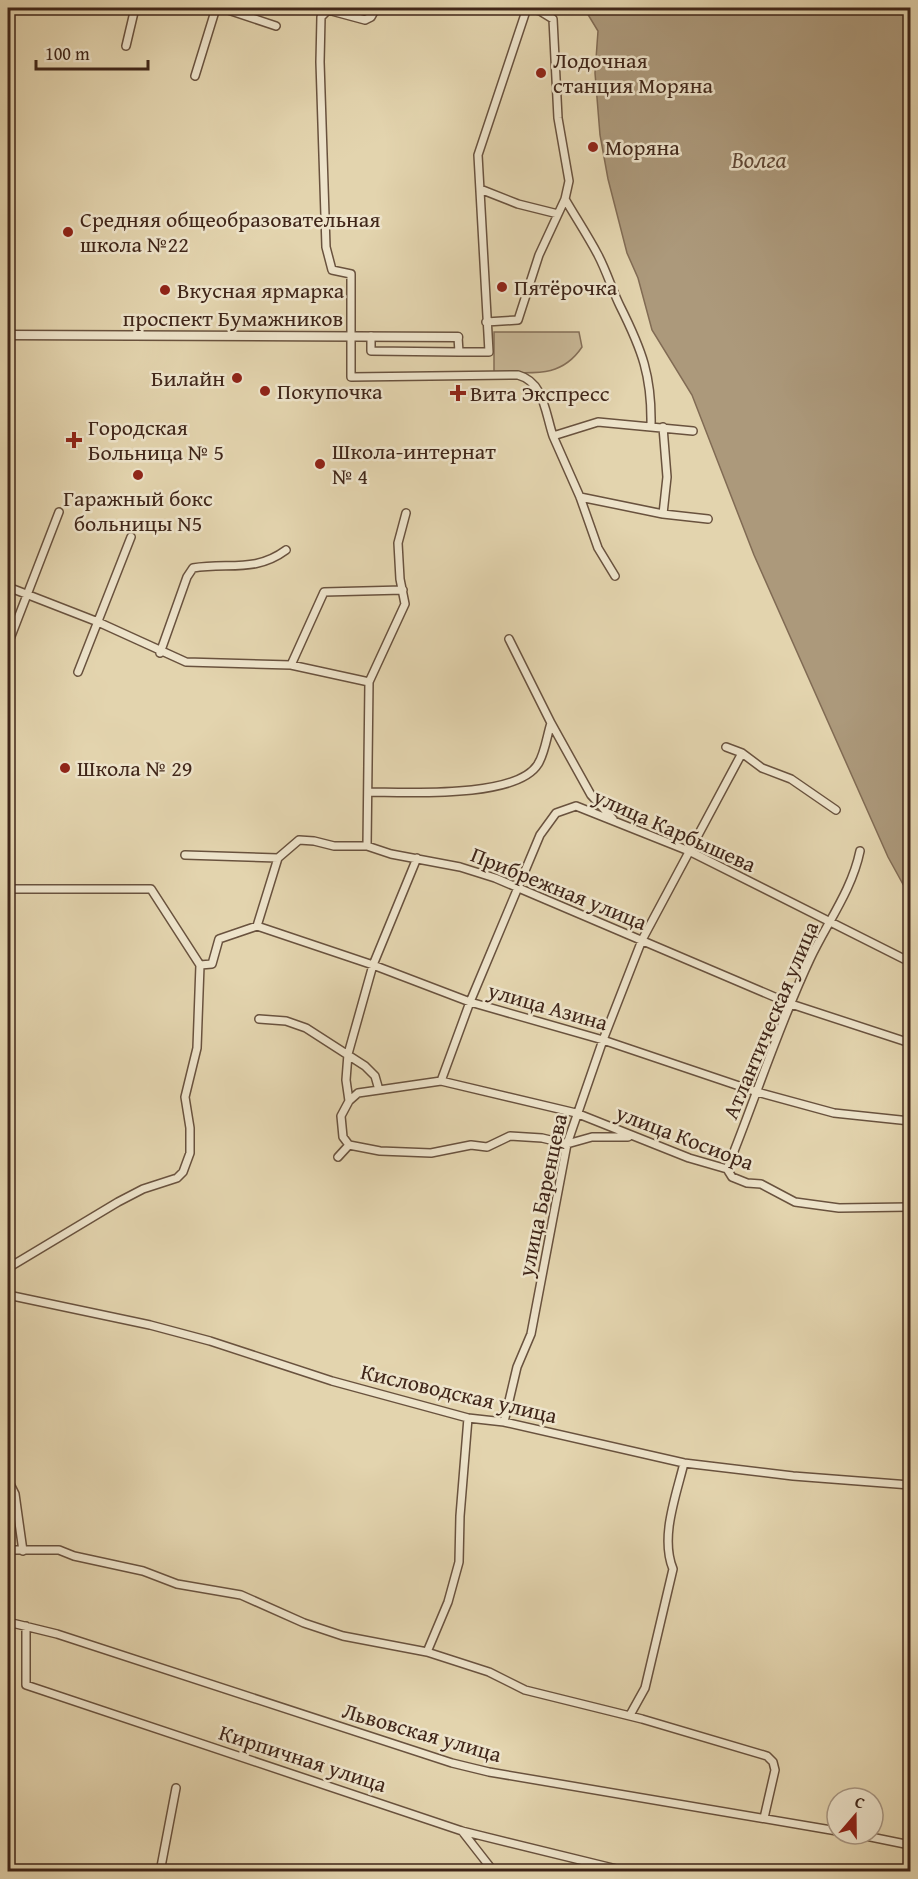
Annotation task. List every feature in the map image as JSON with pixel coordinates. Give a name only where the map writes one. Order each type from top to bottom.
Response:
[{"type":"street","points":[[126,46],[135,8]]},
{"type":"street","points":[[195,76],[216,8]]},
{"type":"street","points":[[222,8],[276,26]]},
{"type":"street","points":[[376,8],[371,17],[365,20],[328,10],[321,17],[320,62],[326,247],[332,270],[351,274],[351,377],[518,375],[530,378],[536,384],[553,436],[580,497],[598,548],[615,576]]},
{"type":"street","points":[[371,336],[371,351],[489,352],[486,322],[478,155],[527,8],[540,10],[553,19],[558,118],[569,181],[565,199],[539,255],[518,320],[486,322]]},
{"type":"street","points":[[480,189],[518,204],[558,214]]},
{"type":"street","points":[[565,199],[598,255],[635,334],[646,368],[652,398],[651,426]]},
{"type":"street","name":"проспект Бумажников","points":[[8,335],[458,337]]},
{"type":"street","points":[[458,337],[459,352]]},
{"type":"street","points":[[553,436],[598,422],[693,431]]},
{"type":"street","points":[[663,428],[667,477],[663,514]]},
{"type":"street","points":[[580,497],[663,514],[708,519]]},
{"type":"street","points":[[8,644],[59,512]]},
{"type":"street","points":[[367,846],[369,682],[405,604],[398,543],[406,513]]},
{"type":"street","points":[[78,672],[131,537]]},
{"type":"street","points":[[160,652],[187,577],[193,568],[258,565],[273,559],[285,550]]},
{"type":"street","points":[[8,587],[98,622],[186,662],[291,665],[369,682]]},
{"type":"street","points":[[291,665],[324,592],[403,590]]},
{"type":"street","points":[[509,639],[551,723],[591,795],[616,822]]},
{"type":"street","points":[[368,792],[478,791],[524,777],[538,764],[551,723]]},
{"type":"street","points":[[726,747],[742,753],[762,768],[791,779],[836,810]]},
{"type":"street","name":"улица Баренцева","points":[[504,1422],[517,1367],[531,1334],[567,1144],[576,1113],[642,940],[742,753]]},
{"type":"street","name":"улица Карбышева","points":[[441,1081],[470,1002],[540,835],[556,813],[576,806],[689,851],[910,962]]},
{"type":"street","name":"Прибрежная улица","points":[[278,858],[299,840],[334,846],[367,846],[460,867],[642,940],[791,1004],[910,1043]]},
{"type":"street","name":"Атлантическая улица","points":[[727,1170],[791,1004],[857,865],[860,851]]},
{"type":"street","points":[[185,855],[278,858],[257,926],[219,939],[212,964],[200,965]]},
{"type":"street","points":[[417,858],[373,964],[348,1054],[346,1080],[348,1101],[341,1116],[344,1137],[349,1145],[380,1151],[431,1153],[471,1144],[487,1147],[510,1136],[542,1138],[567,1144],[592,1137],[636,1137]]},
{"type":"street","points":[[8,889],[151,889],[200,965],[197,1048],[185,1098],[190,1128],[190,1153],[183,1172],[177,1178],[143,1189],[118,1202],[8,1268]]},
{"type":"street","name":"улица Азина","points":[[257,926],[373,964],[470,1002],[603,1040],[757,1092],[834,1113],[910,1121]]},
{"type":"street","points":[[259,1018],[286,1021],[306,1028],[348,1054],[375,1076],[379,1090]]},
{"type":"street","name":"улица Косиора","points":[[348,1101],[358,1093],[441,1081],[576,1113],[727,1170],[732,1177],[747,1183],[761,1184],[795,1203],[839,1208],[910,1207]]},
{"type":"street","points":[[338,1157],[349,1145]]},
{"type":"street","name":"Кисловодская улица","points":[[8,1295],[200,1338],[332,1381],[468,1418],[504,1422],[684,1463],[793,1476],[849,1478],[910,1485]]},
{"type":"street","points":[[427,1652],[448,1602],[459,1562],[460,1516],[468,1418]]},
{"type":"street","points":[[630,1716],[645,1688],[673,1569],[667,1554],[672,1513],[684,1463]]},
{"type":"street","points":[[8,1480],[15,1494],[23,1551]]},
{"type":"street","points":[[8,1550],[59,1550],[74,1556],[143,1571],[177,1584],[241,1595],[304,1623],[343,1636],[427,1652],[489,1672],[525,1690],[630,1716],[766,1756],[773,1762],[775,1770],[764,1818]]},
{"type":"street","name":"Львовская улица","points":[[8,1622],[489,1772],[825,1829]]},
{"type":"street","name":"Кирпичная улица","points":[[26,1626],[26,1685],[462,1831],[629,1872]]},
{"type":"street","points":[[160,1872],[176,1788]]},
{"type":"street","points":[[462,1831],[494,1872]]},
{"type":"street","points":[[885,1840],[910,1845]]},
{"type":"shaded area","points":[[494,332],[579,332],[582,347],[573,358],[554,369],[532,373],[494,372]]},
{"type":"water","name":"Волга","points":[[584,8],[910,8],[910,897],[888,857],[754,555],[692,395],[652,330],[638,278],[627,253],[608,179],[600,135],[595,73],[598,31]]},
{"type":"place","name":"Лодочная станция Моряна","points":[[541,73]]},
{"type":"place","name":"Моряна","points":[[593,147]]},
{"type":"place","name":"Средняя общеобразовательная школа №22","points":[[68,232]]},
{"type":"place","name":"Пятёрочка","points":[[502,287]]},
{"type":"place","name":"Вкусная ярмарка","points":[[165,290]]},
{"type":"place","name":"Билайн","points":[[237,378]]},
{"type":"place","name":"Покупочка","points":[[265,391]]},
{"type":"place","name":"Вита Экспресс","points":[[458,393]]},
{"type":"place","name":"Городская Больница № 5","points":[[74,440]]},
{"type":"place","name":"Школа-интернат № 4","points":[[320,464]]},
{"type":"place","name":"Гаражный бокс больницы N5","points":[[138,475]]},
{"type":"place","name":"Школа № 29","points":[[65,768]]}]
